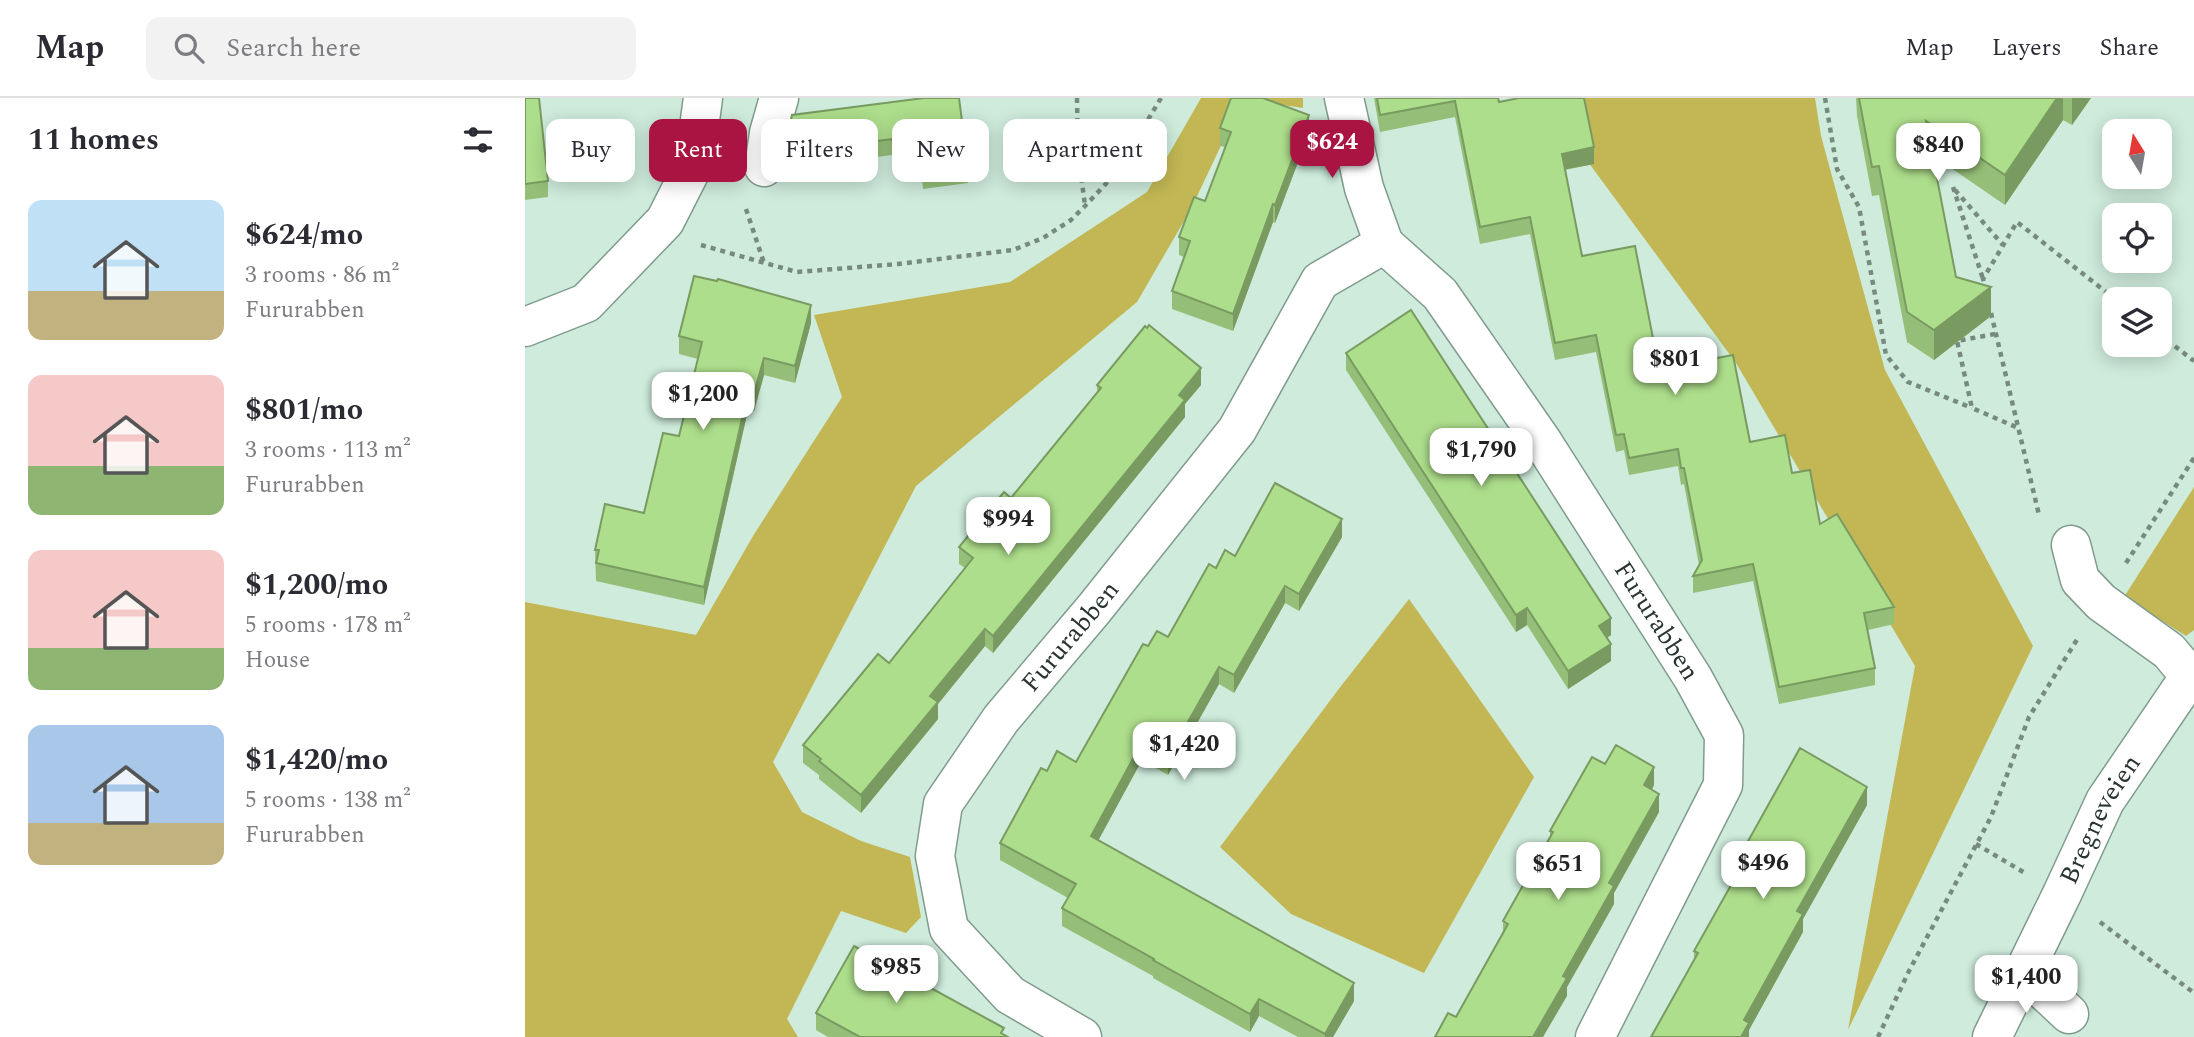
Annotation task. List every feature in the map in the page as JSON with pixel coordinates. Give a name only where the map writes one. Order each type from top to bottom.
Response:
[{"type":"street","points":[[525,327],[586,303],[665,221],[694,164],[703,98]]},
{"type":"street","points":[[773,119],[779,98]]},
{"type":"street","name":"Fururabben","points":[[1344,98],[1364,188],[1384,244],[1440,294],[1542,441],[1693,678],[1724,735],[1723,785],[1595,1037]]},
{"type":"street","name":"Fururabben","points":[[1082,1037],[1010,995],[949,929],[935,856],[943,804],[1001,719],[1094,609],[1237,430],[1320,281],[1384,244]]},
{"type":"street","name":"Bregneveien","points":[[1992,1037],[2105,801],[2191,673],[2169,651],[2101,603],[2080,580],[2071,545]]},
{"type":"street","points":[[2024,972],[2069,1014]]},
{"type":"path","points":[[1077,98],[1078,153],[1085,206]]},
{"type":"path","points":[[665,221],[705,247],[797,272],[898,264],[1013,250],[1043,238],[1071,220],[1085,206],[1115,173],[1161,98]]},
{"type":"path","points":[[1825,98],[1837,169],[1859,206],[1887,355],[1908,382],[2017,427]]},
{"type":"path","points":[[2003,245],[1953,187],[1983,279],[2039,518]]},
{"type":"path","points":[[742,197],[764,263]]},
{"type":"path","points":[[1983,279],[2017,222],[2102,289]]},
{"type":"path","points":[[1972,408],[1957,341],[1995,334]]},
{"type":"path","points":[[2172,344],[2194,361]]},
{"type":"path","points":[[1878,1037],[1909,971],[1991,817],[2029,717],[2194,458]]},
{"type":"path","points":[[2068,636],[2072,649]]},
{"type":"shaded area","points":[[1201,98],[1303,98],[1303,108],[1243,99],[1191,209],[1137,302],[916,486],[773,762],[802,812],[861,841],[910,857],[921,917],[906,933],[841,911],[787,1019],[798,1037],[525,1037],[525,602],[696,635],[753,536],[842,397],[814,315],[1010,282],[1147,192],[1153,182],[1167,182],[1167,157]]},
{"type":"shaded area","points":[[1541,98],[1815,98],[1821,136],[1885,370],[2033,646],[1848,1030],[1915,666],[1736,363]]},
{"type":"shaded area","points":[[2194,487],[2194,630],[2186,636],[2124,597]]},
{"type":"shaded area","points":[[1409,599],[1534,777],[1424,973],[1291,914],[1220,847]]},
{"type":"building","points":[[525,98],[539,98],[546,181],[525,184]]},
{"type":"building","points":[[924,98],[959,98],[962,119],[892,119],[892,139],[878,141],[878,119],[791,119],[792,115]]},
{"type":"building","points":[[1231,98],[1263,98],[1309,115],[1233,314],[1172,291],[1190,241],[1179,237],[1194,197],[1205,201],[1231,132],[1220,128]]},
{"type":"building","points":[[1377,98],[1498,98],[1499,102],[1519,98],[1584,98],[1594,147],[1562,154],[1582,256],[1635,246],[1659,369],[1733,355],[1750,442],[1785,435],[1792,473],[1810,470],[1820,524],[1837,514],[1894,607],[1864,613],[1875,668],[1779,687],[1753,564],[1693,576],[1702,560],[1678,449],[1629,458],[1624,434],[1616,435],[1596,335],[1555,343],[1530,217],[1480,227],[1455,101],[1380,115]]},
{"type":"building","points":[[1859,98],[2057,98],[2005,175],[1926,121],[1956,277],[1991,287],[1934,330],[1907,312],[1879,166],[1872,167]]},
{"type":"building","points":[[694,276],[717,281],[718,279],[811,305],[795,366],[764,358],[754,393],[748,392],[704,587],[596,563],[599,550],[595,550],[605,504],[644,513],[663,433],[679,436],[702,342],[679,336]]},
{"type":"building","points":[[1411,310],[1611,618],[1599,626],[1611,644],[1568,671],[1527,608],[1516,615],[1346,353]]},
{"type":"building","points":[[1149,325],[1201,368],[1179,395],[1185,400],[993,636],[985,629],[930,696],[938,702],[861,795],[803,745],[878,654],[889,663],[973,558],[959,547],[1004,492],[1011,498],[1101,388],[1097,385],[1145,326],[1147,328]]},
{"type":"building","points":[[1275,483],[1342,519],[1299,594],[1285,586],[1234,675],[1219,667],[1168,757],[1142,742],[1091,836],[1354,983],[1325,1034],[1259,999],[1250,1014],[1062,908],[1076,884],[1000,843],[1041,768],[1047,771],[1057,751],[1076,762],[1143,644],[1148,646],[1157,631],[1168,637],[1209,564],[1216,568],[1225,550],[1235,556]]},
{"type":"building","points":[[1616,745],[1654,767],[1644,785],[1659,794],[1609,883],[1614,886],[1563,976],[1567,978],[1533,1037],[1435,1037],[1448,1013],[1456,1017],[1508,924],[1503,921],[1592,757],[1605,764]]},
{"type":"building","points":[[1800,748],[1867,787],[1797,911],[1803,914],[1744,1020],[1749,1023],[1741,1037],[1651,1037],[1698,953],[1694,951],[1753,846],[1747,843]]},
{"type":"building","points":[[854,946],[1004,1028],[1001,1033],[1008,1037],[860,1037],[816,1013]]}]
